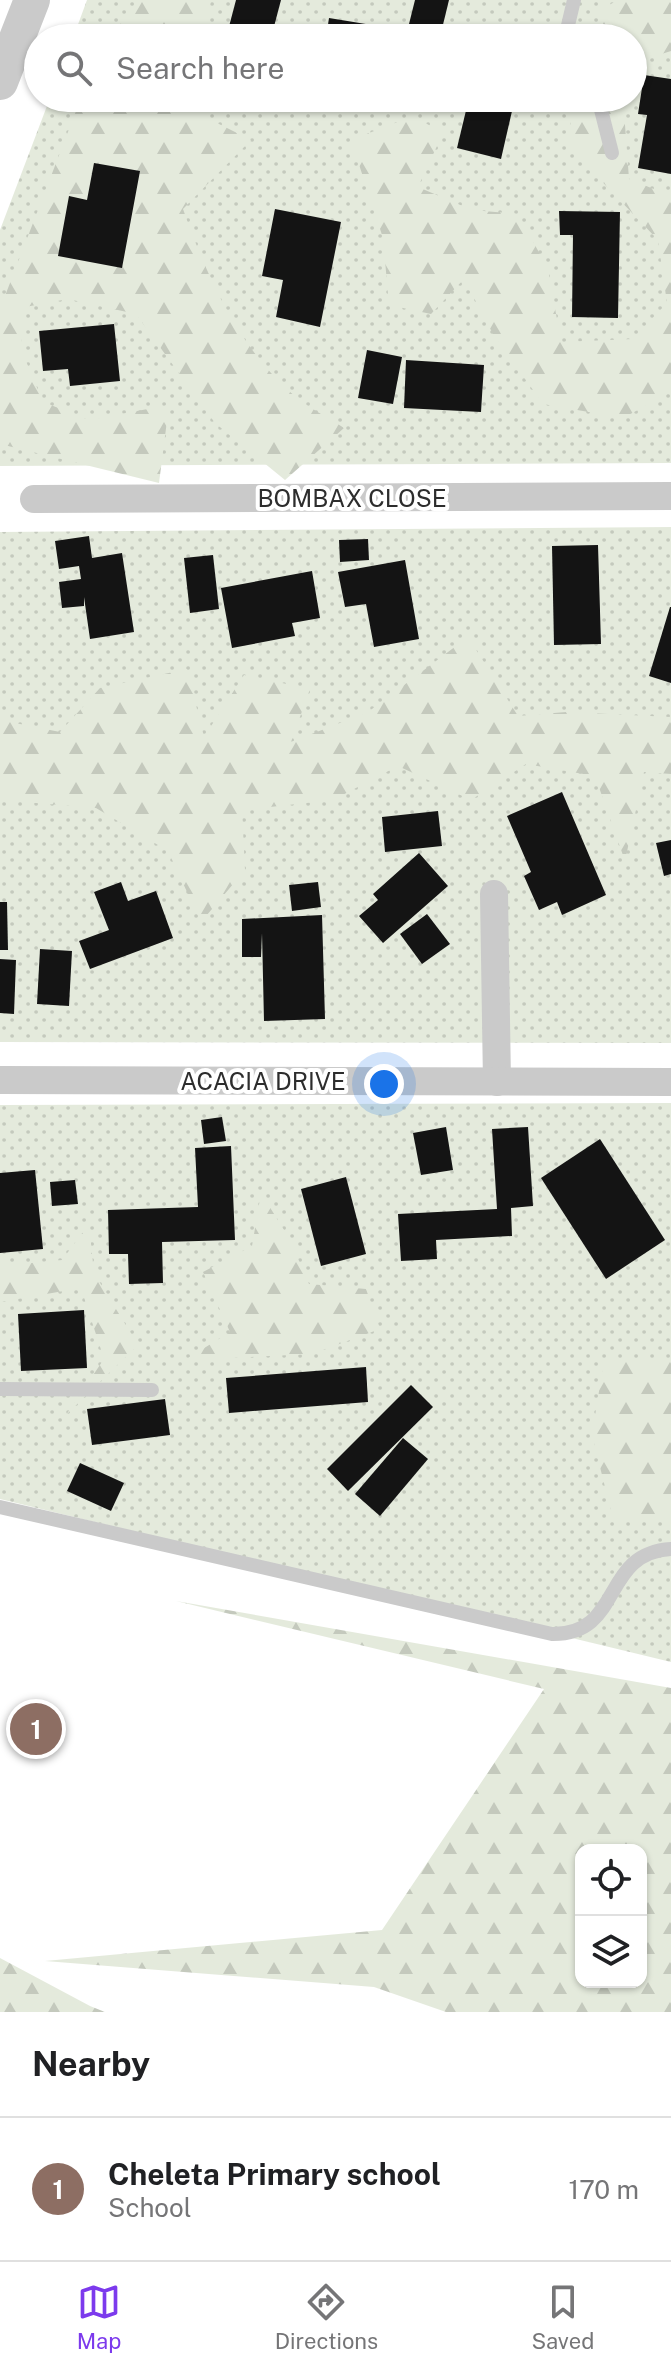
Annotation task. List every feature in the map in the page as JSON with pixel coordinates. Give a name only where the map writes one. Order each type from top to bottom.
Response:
[{"type":"street","points":[[0,82],[32,0]]},
{"type":"street","name":"BOMBAX CLOSE","points":[[34,499],[671,496]]},
{"type":"street","points":[[494,894],[497,1082]]},
{"type":"street","name":"ACACIA DRIVE","points":[[0,1080],[671,1082]]},
{"type":"lane","points":[[568,24],[574,0]]},
{"type":"lane","points":[[602,112],[612,153]]},
{"type":"lane","points":[[0,1389],[152,1390]]},
{"type":"lane","points":[[0,1507],[552,1634],[575,1634],[586,1627],[633,1561],[648,1553],[671,1549]]},
{"type":"green space","points":[[87,0],[671,0],[671,463],[0,466],[0,230],[45,112],[647,112],[647,24],[78,24]]},
{"type":"green space","points":[[143,0],[211,0],[206,24],[120,24]]},
{"type":"green space","points":[[618,0],[671,0],[671,51],[647,59],[647,24],[598,24],[602,9]]},
{"type":"green space","points":[[76,112],[195,112],[251,140],[183,209],[203,261],[228,311],[259,358],[297,398],[344,428],[285,480],[215,423],[136,314],[68,299],[25,307],[21,349],[43,402],[89,420],[169,405],[159,483],[0,444],[0,309]]},
{"type":"green space","points":[[574,112],[624,112],[629,179],[671,196],[671,392],[623,418],[543,404],[493,334],[464,279],[431,314],[389,305],[383,238],[351,140],[413,116],[443,133],[418,187],[472,210],[518,214],[548,269],[561,342],[633,339],[667,303],[658,240],[565,143]]},
{"type":"green space","points":[[671,527],[671,1043],[0,1042],[0,532]]},
{"type":"green space","points":[[468,637],[518,716],[566,712],[671,717],[671,774],[644,772],[625,861],[595,776],[526,764],[471,800],[398,766],[333,800],[242,810],[245,870],[201,922],[168,851],[96,808],[0,800],[0,720],[60,732],[100,688],[187,669],[204,737],[244,675],[310,689],[291,742],[368,712]]},
{"type":"green space","points":[[671,1103],[671,1662],[0,1499],[0,1105]]},
{"type":"green space","points":[[261,1193],[289,1238],[309,1284],[366,1289],[380,1329],[312,1354],[185,1360],[230,1332],[203,1272],[252,1246]]},
{"type":"green space","points":[[89,1224],[94,1273],[138,1345],[66,1415],[104,1359],[81,1288],[0,1302],[0,1266],[62,1260]]},
{"type":"green space","points":[[671,1359],[671,1519],[613,1519],[592,1435],[604,1360]]},
{"type":"green space","points":[[176,1601],[671,1688],[671,2012],[446,2012],[374,1987],[45,1961],[382,1930],[544,1689]]},
{"type":"green space","points":[[0,1958],[90,2006],[105,2012],[0,2012]]},
{"type":"building","points":[[236,0],[281,0],[275,24],[230,24]]},
{"type":"building","points":[[415,0],[449,0],[443,24],[409,24]]},
{"type":"building","points":[[329,18],[366,24],[328,24]]},
{"type":"building","points":[[647,75],[671,79],[671,174],[638,168],[647,115],[638,114],[647,112]]},
{"type":"building","points":[[466,112],[512,112],[501,159],[457,148]]},
{"type":"building","points":[[94,163],[140,171],[122,268],[58,256],[69,196],[87,200]]},
{"type":"building","points":[[275,209],[341,222],[320,327],[276,317],[283,280],[262,276]]},
{"type":"building","points":[[559,211],[620,212],[618,318],[572,317],[573,235],[560,235]]},
{"type":"building","points":[[114,324],[120,381],[70,386],[68,369],[43,371],[39,331]]},
{"type":"building","points":[[367,350],[402,357],[393,404],[358,398]]},
{"type":"building","points":[[406,360],[484,365],[481,412],[404,408]]},
{"type":"building","points":[[89,536],[92,558],[122,553],[134,632],[90,639],[84,597],[84,606],[62,608],[59,582],[81,579],[79,566],[59,569],[55,541]]},
{"type":"building","points":[[368,539],[369,560],[340,562],[339,540]]},
{"type":"building","points":[[598,545],[601,644],[554,645],[552,546]]},
{"type":"building","points":[[213,555],[219,609],[190,613],[184,558]]},
{"type":"building","points":[[405,560],[419,639],[374,647],[366,604],[345,607],[338,572]]},
{"type":"building","points":[[312,571],[320,618],[292,623],[295,636],[232,648],[221,588]]},
{"type":"building","points":[[671,607],[671,683],[649,676]]},
{"type":"building","points":[[562,792],[606,895],[562,915],[557,902],[539,910],[524,876],[531,872],[507,816]]},
{"type":"building","points":[[438,811],[442,846],[385,852],[382,817]]},
{"type":"building","points":[[671,840],[671,874],[664,876],[656,843]]},
{"type":"building","points":[[419,853],[448,886],[383,943],[359,916],[378,900],[373,894]]},
{"type":"building","points":[[121,882],[128,901],[156,891],[173,938],[90,969],[79,941],[109,930],[94,892]]},
{"type":"building","points":[[318,882],[321,907],[292,911],[289,885]]},
{"type":"building","points":[[0,902],[7,902],[8,950],[0,950]]},
{"type":"building","points":[[427,914],[450,944],[422,964],[400,934]]},
{"type":"building","points":[[322,915],[325,1019],[264,1021],[262,933],[261,957],[242,957],[242,919]]},
{"type":"building","points":[[40,949],[72,951],[69,1006],[37,1004]]},
{"type":"building","points":[[0,959],[16,960],[14,1014],[0,1013]]},
{"type":"building","points":[[222,1117],[226,1141],[204,1144],[201,1120]]},
{"type":"building","points":[[446,1127],[453,1170],[421,1175],[413,1133]]},
{"type":"building","points":[[528,1127],[533,1206],[511,1208],[512,1236],[436,1240],[437,1259],[401,1261],[398,1214],[497,1209],[492,1129]]},
{"type":"building","points":[[600,1139],[665,1240],[606,1279],[541,1178]]},
{"type":"building","points":[[231,1146],[235,1240],[162,1242],[163,1283],[129,1284],[128,1254],[109,1254],[108,1210],[198,1207],[195,1148]]},
{"type":"building","points":[[35,1170],[43,1249],[0,1253],[0,1173]]},
{"type":"building","points":[[346,1177],[366,1254],[321,1266],[301,1189]]},
{"type":"building","points":[[75,1180],[78,1204],[52,1206],[50,1182]]},
{"type":"building","points":[[84,1310],[87,1368],[21,1371],[18,1314]]},
{"type":"building","points":[[366,1367],[368,1402],[229,1413],[226,1378]]},
{"type":"building","points":[[411,1385],[433,1407],[348,1491],[327,1469]]},
{"type":"building","points":[[165,1399],[170,1435],[92,1445],[87,1409]]},
{"type":"building","points":[[403,1438],[428,1459],[380,1516],[355,1494]]},
{"type":"building","points":[[80,1463],[124,1483],[111,1511],[67,1491]]},
{"type":"place","name":"Cheleta Primary school","points":[[36,1729]]}]
